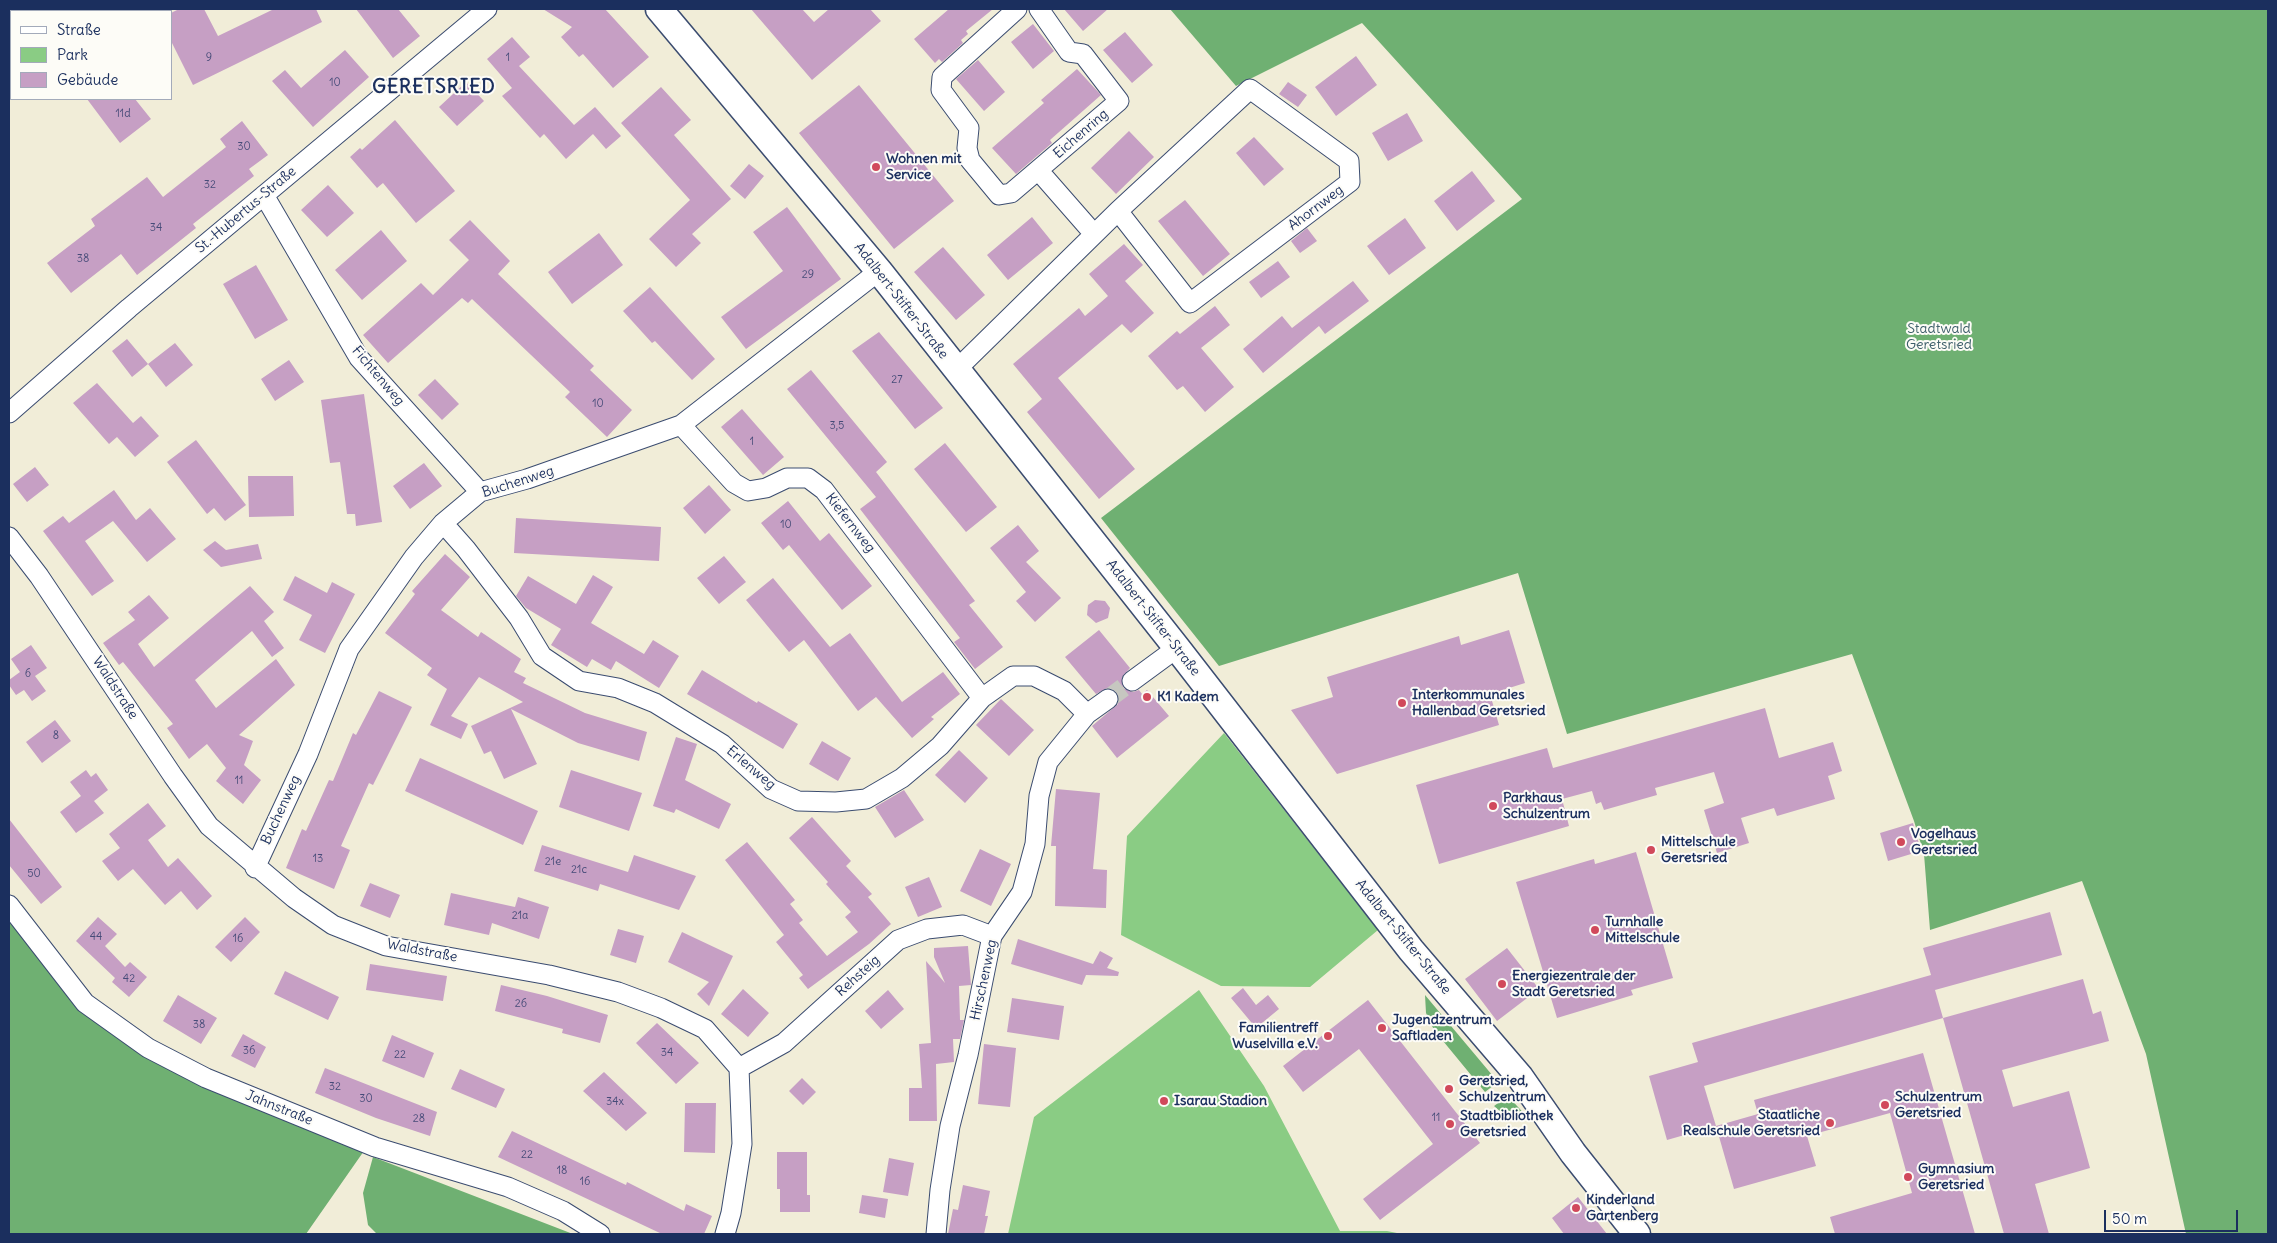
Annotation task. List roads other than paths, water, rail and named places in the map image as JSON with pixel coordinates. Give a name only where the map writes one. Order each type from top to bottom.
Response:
[{"type":"street","name":"St.-Hubertus-Straße","points":[[9,413],[129,308],[486,9]]},
{"type":"street","name":"Adalbert-Stifter-Straße","points":[[659,9],[879,271],[1177,648],[1411,950],[1520,1077],[1573,1153],[1637,1234]]},
{"type":"street","name":"Eichenring","points":[[1017,9],[942,77],[940,90],[969,128],[967,148],[970,160],[999,194],[1011,193],[1118,101],[1083,54],[1069,52],[1039,9]]},
{"type":"street","name":"Ahornweg","points":[[956,370],[1118,210],[1250,89],[1349,161],[1350,182],[1190,303],[1118,210]]},
{"type":"street","points":[[1038,170],[1094,234]]},
{"type":"street","name":"Fichtenweg","points":[[264,195],[359,358],[480,492]]},
{"type":"street","name":"Buchenweg","points":[[255,868],[308,754],[349,649],[414,557],[443,523],[480,492],[527,480],[681,425],[879,271]]},
{"type":"street","name":"Kiefernweg","points":[[681,425],[734,483],[748,491],[766,488],[787,478],[808,478],[824,490],[982,698]]},
{"type":"street","name":"Erlenweg","points":[[443,523],[466,549],[513,611],[542,656],[580,681],[618,688],[655,703],[722,744],[771,789],[798,801],[836,802],[866,799],[902,778],[940,746],[982,698],[1013,676],[1034,676],[1064,691],[1086,714]]},
{"type":"street","name":"Waldstraße","points":[[9,537],[39,576],[209,826],[255,868],[294,898],[333,925],[386,946],[549,975],[618,992],[661,1008],[705,1029],[739,1068]]},
{"type":"street","points":[[1132,681],[1177,648]]},
{"type":"street","name":"Hirschenweg","points":[[936,1234],[940,1190],[950,1126],[968,1055],[992,936],[1022,892],[1035,844],[1039,796],[1048,762],[1086,714],[1108,699]]},
{"type":"street","name":"Jahnstraße","points":[[9,905],[85,1003],[148,1048],[206,1078],[376,1147],[508,1186],[562,1211],[600,1234]]},
{"type":"street","name":"Rehsteig","points":[[739,1068],[784,1043],[898,940],[927,929],[964,925],[992,936]]},
{"type":"street","points":[[725,1234],[731,1213],[742,1144],[739,1068]]},
{"type":"tunnel","points":[[1108,699],[1132,681]]},
{"type":"place","name":"Wohnen mit Service","points":[[876,167]]},
{"type":"place","name":"K1 Kadem","points":[[1147,697]]},
{"type":"place","name":"Interkommunales Hallenbad Geretsried","points":[[1402,703]]},
{"type":"place","name":"Parkhaus Schulzentrum","points":[[1493,806]]},
{"type":"place","name":"Vogelhaus Geretsried","points":[[1901,842]]},
{"type":"place","name":"Mittelschule Geretsried","points":[[1651,850]]},
{"type":"place","name":"Turnhalle Mittelschule","points":[[1595,930]]},
{"type":"place","name":"Energiezentrale der Stadt Geretsried","points":[[1502,984]]},
{"type":"place","name":"Jugendzentrum Saftladen","points":[[1382,1028]]},
{"type":"place","name":"Familientreff Wuselvilla e.V.","points":[[1328,1036]]},
{"type":"place","name":"Geretsried, Schulzentrum","points":[[1449,1089]]},
{"type":"place","name":"Isarau Stadion","points":[[1164,1101]]},
{"type":"place","name":"Schulzentrum Geretsried","points":[[1885,1105]]},
{"type":"place","name":"Staatliche Realschule Geretsried","points":[[1830,1123]]},
{"type":"place","name":"Stadtbibliothek Geretsried","points":[[1450,1124]]},
{"type":"place","name":"Gymnasium Geretsried","points":[[1908,1177]]},
{"type":"place","name":"Kinderland Gartenberg","points":[[1576,1208]]},
{"type":"district","name":"GERETSRIED","points":[[434,88]]},
{"type":"park label","name":"Stadtwald Geretsried","points":[[1939,338]]}]
